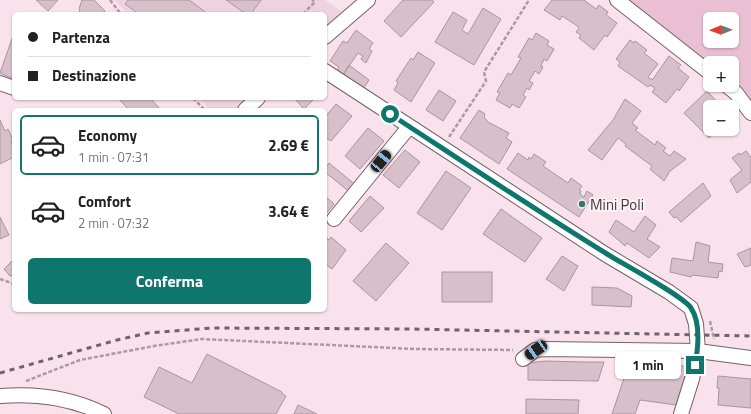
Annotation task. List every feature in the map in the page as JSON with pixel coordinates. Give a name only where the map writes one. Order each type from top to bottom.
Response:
[{"type":"street","points":[[327,35],[368,0]]},
{"type":"street","points":[[617,0],[703,68]]},
{"type":"street","points":[[327,72],[606,254],[669,292],[691,308],[696,324],[698,351],[692,379],[681,414]]},
{"type":"street","points":[[0,83],[12,87]]},
{"type":"street","points":[[735,92],[751,112]]},
{"type":"street","points":[[247,108],[256,100]]},
{"type":"street","points":[[334,219],[409,127]]},
{"type":"street","points":[[523,359],[536,350],[545,349],[698,351],[751,358]]},
{"type":"street","points":[[0,396],[21,394],[66,400],[86,405],[104,414]]},
{"type":"path","points":[[110,0],[119,12]]},
{"type":"path","points":[[305,12],[315,2],[312,0]]},
{"type":"path","points":[[442,148],[486,81],[484,72],[529,0]]},
{"type":"path","points":[[196,100],[203,108]]},
{"type":"path","points":[[0,279],[12,283]]},
{"type":"path","points":[[710,321],[717,353]]},
{"type":"path","points":[[22,383],[80,360],[154,346],[202,339],[415,349],[536,350]]},
{"type":"shaded area","points":[[115,0],[325,0],[344,13],[327,28],[327,12],[125,12]]},
{"type":"shaded area","points":[[625,0],[751,0],[751,101],[739,88],[739,56],[703,56],[703,58]]},
{"type":"shaded area","points":[[201,100],[245,100],[235,108],[208,108]]},
{"type":"building","points":[[36,0],[58,0],[48,11]]},
{"type":"building","points":[[82,0],[94,0],[105,11],[79,12]]},
{"type":"building","points":[[128,0],[189,0],[205,12],[136,12],[125,4]]},
{"type":"building","points":[[226,0],[261,0],[252,12],[243,12]]},
{"type":"building","points":[[403,0],[432,0],[434,2],[401,37],[384,21]]},
{"type":"building","points":[[552,0],[584,0],[596,9],[599,5],[608,12],[606,15],[617,23],[607,37],[605,35],[594,50],[579,38],[581,35],[576,32],[579,28],[576,25],[562,16],[560,20],[544,10]]},
{"type":"building","points":[[483,8],[501,19],[474,65],[435,42],[453,12],[467,20],[462,30],[468,34]]},
{"type":"building","points":[[356,30],[373,43],[369,49],[372,51],[366,63],[361,59],[363,56],[358,53],[343,75],[337,71],[339,67],[330,61],[343,41],[347,43]]},
{"type":"building","points":[[536,33],[549,41],[547,45],[554,49],[547,61],[544,59],[541,66],[543,67],[539,74],[535,71],[529,81],[533,83],[529,90],[527,88],[523,95],[526,97],[519,108],[512,104],[510,108],[496,100],[500,93],[497,92],[508,73],[511,75],[521,58],[518,57],[529,38],[532,40]]},
{"type":"building","points":[[12,39],[12,78],[0,73]]},
{"type":"building","points":[[630,40],[634,43],[635,41],[647,50],[644,53],[658,64],[648,77],[650,79],[653,79],[669,56],[681,65],[678,68],[689,77],[679,91],[677,89],[666,103],[652,92],[655,88],[650,85],[648,87],[618,66],[620,62],[616,59]]},
{"type":"building","points":[[418,52],[435,63],[411,102],[394,90],[398,83],[396,81],[411,58],[413,60]]},
{"type":"building","points":[[349,65],[369,80],[364,88],[343,75]]},
{"type":"building","points":[[439,90],[456,101],[443,121],[426,110]]},
{"type":"building","points":[[706,92],[708,92],[715,100],[703,100],[703,132],[684,113]]},
{"type":"building","points":[[625,99],[641,111],[632,123],[638,128],[635,130],[655,145],[657,141],[666,148],[663,151],[670,156],[674,151],[686,159],[670,171],[664,181],[650,169],[652,166],[625,146],[626,144],[618,138],[602,160],[588,150],[613,120]]},
{"type":"building","points":[[120,100],[152,100],[159,108],[127,108]]},
{"type":"building","points":[[296,100],[313,100],[305,108],[303,108]]},
{"type":"building","points":[[336,104],[352,116],[331,141],[327,138],[327,115]]},
{"type":"building","points":[[479,110],[485,114],[484,117],[488,122],[509,133],[506,138],[512,142],[499,164],[460,138]]},
{"type":"building","points":[[0,120],[5,131],[8,129],[12,138],[12,158],[0,164]]},
{"type":"building","points":[[368,128],[384,141],[360,169],[345,156]]},
{"type":"building","points":[[405,150],[420,162],[399,188],[383,175]]},
{"type":"building","points":[[746,151],[751,157],[751,182],[737,193],[730,180],[742,170],[732,158],[739,153],[740,155]]},
{"type":"building","points":[[518,153],[528,160],[529,157],[531,159],[534,154],[546,162],[543,166],[568,183],[571,178],[582,186],[579,190],[581,191],[580,194],[584,197],[587,191],[593,195],[579,217],[507,169]]},
{"type":"building","points":[[329,163],[358,187],[352,194],[327,174],[327,166]]},
{"type":"building","points":[[446,171],[471,188],[442,230],[417,213]]},
{"type":"building","points":[[703,183],[711,196],[681,222],[676,217],[674,218],[669,212]]},
{"type":"building","points":[[370,196],[384,208],[361,232],[349,221]]},
{"type":"building","points":[[327,198],[334,204],[327,213]]},
{"type":"building","points":[[501,209],[542,238],[525,262],[483,234]]},
{"type":"building","points":[[645,216],[656,225],[647,239],[660,247],[649,258],[627,243],[625,246],[609,232],[616,220],[634,232]]},
{"type":"building","points":[[0,217],[9,235],[0,239]]},
{"type":"building","points":[[331,237],[346,250],[332,269],[327,265],[327,238],[329,240]]},
{"type":"building","points":[[696,242],[710,246],[708,262],[723,264],[722,272],[719,271],[718,278],[692,275],[691,277],[670,272],[672,258],[693,261]]},
{"type":"building","points":[[386,243],[409,263],[376,301],[353,281]]},
{"type":"building","points":[[751,248],[751,265],[745,267],[737,254]]},
{"type":"building","points":[[562,256],[578,266],[564,291],[546,279]]},
{"type":"building","points":[[12,261],[12,276],[10,276],[4,269]]},
{"type":"building","points":[[442,272],[492,272],[492,302],[442,302]]},
{"type":"building","points":[[592,287],[617,288],[632,296],[631,307],[592,305]]},
{"type":"building","points":[[207,354],[282,392],[282,394],[286,396],[276,414],[179,414],[144,397],[159,367],[192,383]]},
{"type":"building","points":[[545,361],[604,362],[598,381],[528,380],[528,363]]},
{"type":"building","points":[[628,366],[689,366],[676,405],[640,400],[635,414],[612,414]]},
{"type":"building","points":[[718,376],[751,379],[751,408],[718,405]]},
{"type":"building","points":[[526,399],[579,400],[578,414],[526,414]]},
{"type":"building","points":[[298,405],[317,414],[294,414]]},
{"type":"railway","points":[[0,373],[117,340],[148,333],[212,328],[412,329],[751,336]]},
{"type":"place","name":"Mini Poli","points":[[582,204]]},
{"type":"route","points":[[390,114],[606,254],[682,300],[691,308],[696,324],[698,351],[695,365]]}]
